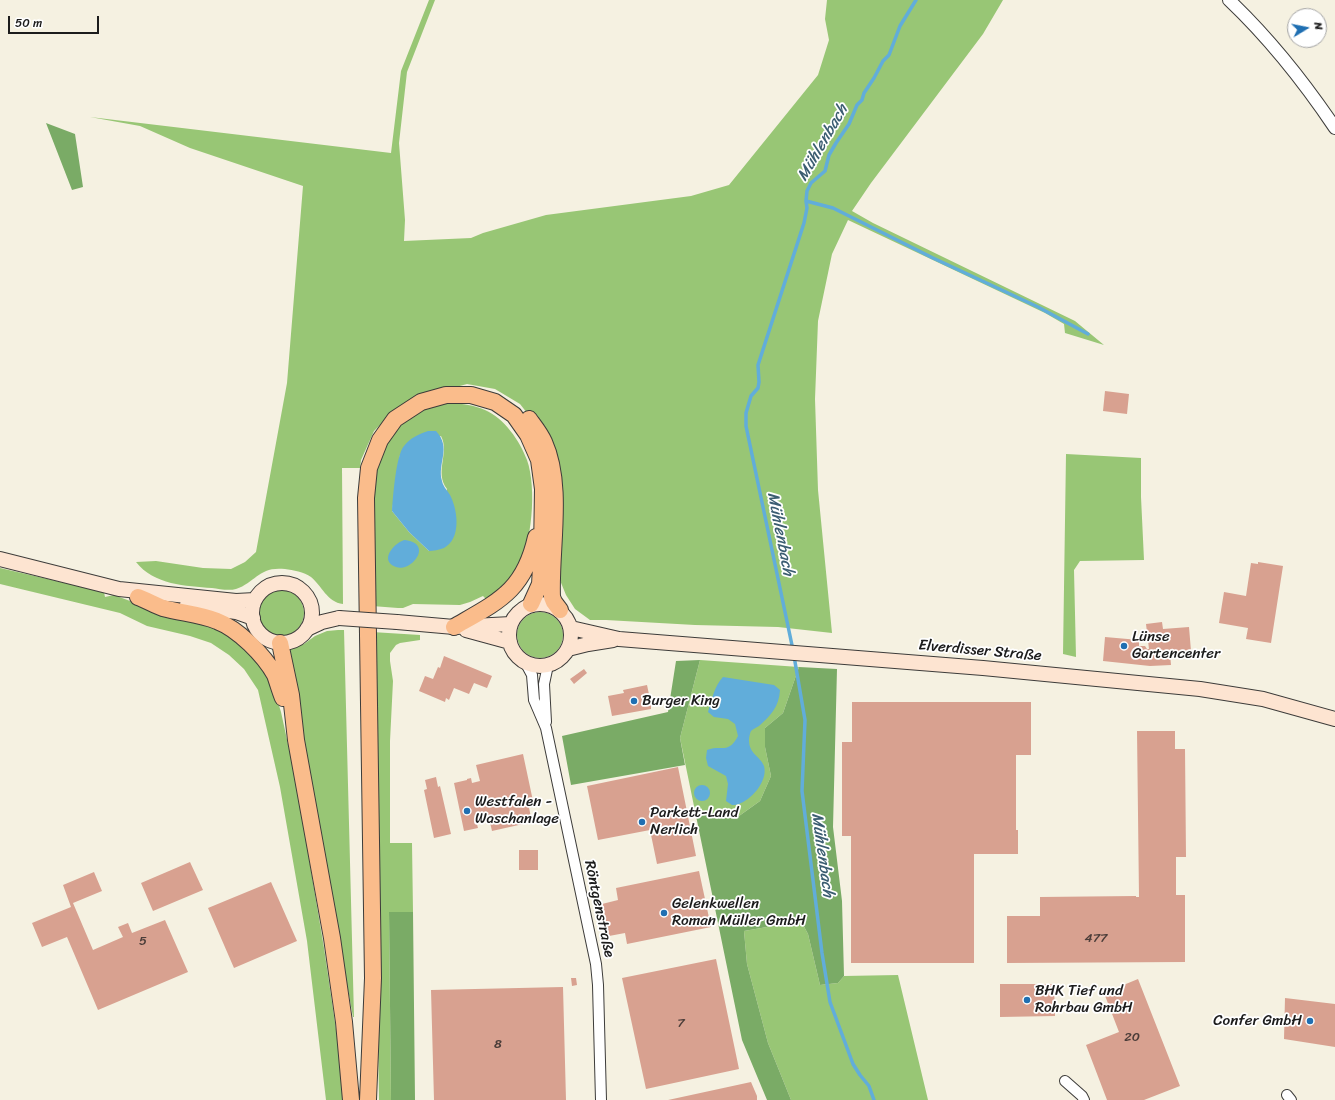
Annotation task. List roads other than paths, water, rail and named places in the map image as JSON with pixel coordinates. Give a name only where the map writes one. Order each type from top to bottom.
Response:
[{"type":"main road","points":[[475,386],[504,397],[517,406],[536,428],[544,441],[553,471],[555,492],[552,597],[554,602],[569,621],[572,639],[568,649],[557,661],[548,665],[534,666],[525,662],[516,655],[510,642],[509,634],[511,624],[518,613],[531,604],[543,603],[560,610]]},
{"type":"main road","points":[[368,1100],[374,978],[366,498],[369,468],[380,440],[395,419],[421,402],[446,395],[471,395],[494,402],[514,415],[528,435],[539,460],[543,500],[540,584],[531,604]]},
{"type":"main road","points":[[454,627],[488,608],[506,595],[518,582],[533,551],[543,500]]},
{"type":"main road","points":[[0,559],[119,589],[236,601],[254,600]]},
{"type":"main road","points":[[274,583],[288,583],[300,588],[308,597],[311,604],[312,619],[308,629],[301,637],[291,642],[280,643],[270,641],[261,634],[254,624],[252,610],[254,600],[267,586],[274,583]]},
{"type":"main road","points":[[119,589],[164,608],[200,616],[218,622],[231,628],[242,636],[258,652],[274,675],[296,740]]},
{"type":"main road","points":[[138,597],[236,612],[253,618]]},
{"type":"main road","points":[[311,604],[322,612],[339,618],[454,627],[511,624]]},
{"type":"main road","points":[[308,629],[322,622],[339,618]]},
{"type":"main road","points":[[454,627],[510,642]]},
{"type":"main road","name":"Elverdisser Straße","points":[[571,628],[619,639],[983,668],[1200,689],[1263,699],[1335,719]]},
{"type":"main road","name":"Elverdisser Straße","points":[[568,649],[619,639]]},
{"type":"main road","points":[[280,643],[291,695],[296,740],[332,938],[344,1022],[351,1100]]},
{"type":"street","points":[[1229,0],[1246,16],[1291,69],[1316,100],[1335,128]]},
{"type":"street","name":"Röntgenstraße","points":[[525,662],[532,675],[534,700],[546,728]]},
{"type":"street","name":"Röntgenstraße","points":[[548,665],[544,684],[546,728],[596,964],[601,1100]]},
{"type":"street","points":[[1065,1081],[1082,1096],[1084,1100]]},
{"type":"water","points":[[428,431],[436,431],[441,437],[443,443],[444,450],[441,468],[442,481],[450,495],[456,517],[456,532],[449,544],[442,549],[429,551],[409,532],[392,511],[395,477],[401,451],[406,443],[418,435]]},
{"type":"water","points":[[404,540],[413,542],[418,546],[419,551],[417,557],[408,566],[402,568],[396,567],[391,564],[388,557],[392,549]]},
{"type":"water","points":[[723,677],[774,685],[780,690],[778,701],[774,710],[759,726],[751,731],[749,736],[749,745],[751,749],[764,766],[765,771],[762,783],[755,793],[746,801],[735,805],[732,805],[726,801],[728,784],[726,776],[708,766],[706,758],[707,750],[712,748],[728,747],[738,736],[735,724],[728,719],[714,717],[708,712],[715,689]]},
{"type":"water","points":[[699,785],[705,785],[710,790],[708,799],[705,801],[699,801],[694,796],[694,790]]},
{"type":"waterway","name":"Mühlenbach","points":[[793,650],[746,426],[746,413],[751,396],[758,388],[758,365],[804,223],[807,208],[807,191],[811,183],[825,171],[829,155],[849,124],[857,105],[862,100],[864,93],[883,61],[889,55],[900,26],[916,0]]},
{"type":"waterway","points":[[806,201],[833,208],[933,258],[1038,307],[1088,334]]},
{"type":"waterway","name":"Mühlenbach","points":[[794,656],[805,720],[802,791],[822,953],[830,1002],[853,1064],[869,1086],[874,1100]]},
{"type":"place","name":"Lünse Gartencenter","points":[[1124,646]]},
{"type":"place","name":"Burger King","points":[[634,701]]},
{"type":"place","name":"Westfalen - Waschanlage","points":[[467,811]]},
{"type":"place","name":"Parkett-Land Nerlich","points":[[642,822]]},
{"type":"place","name":"Gelenkwellen Roman Müller GmbH","points":[[664,913]]},
{"type":"place","name":"BHK Tief und Rohrbau GmbH","points":[[1027,1000]]},
{"type":"place","name":"Confer GmbH","points":[[1310,1021]]}]
